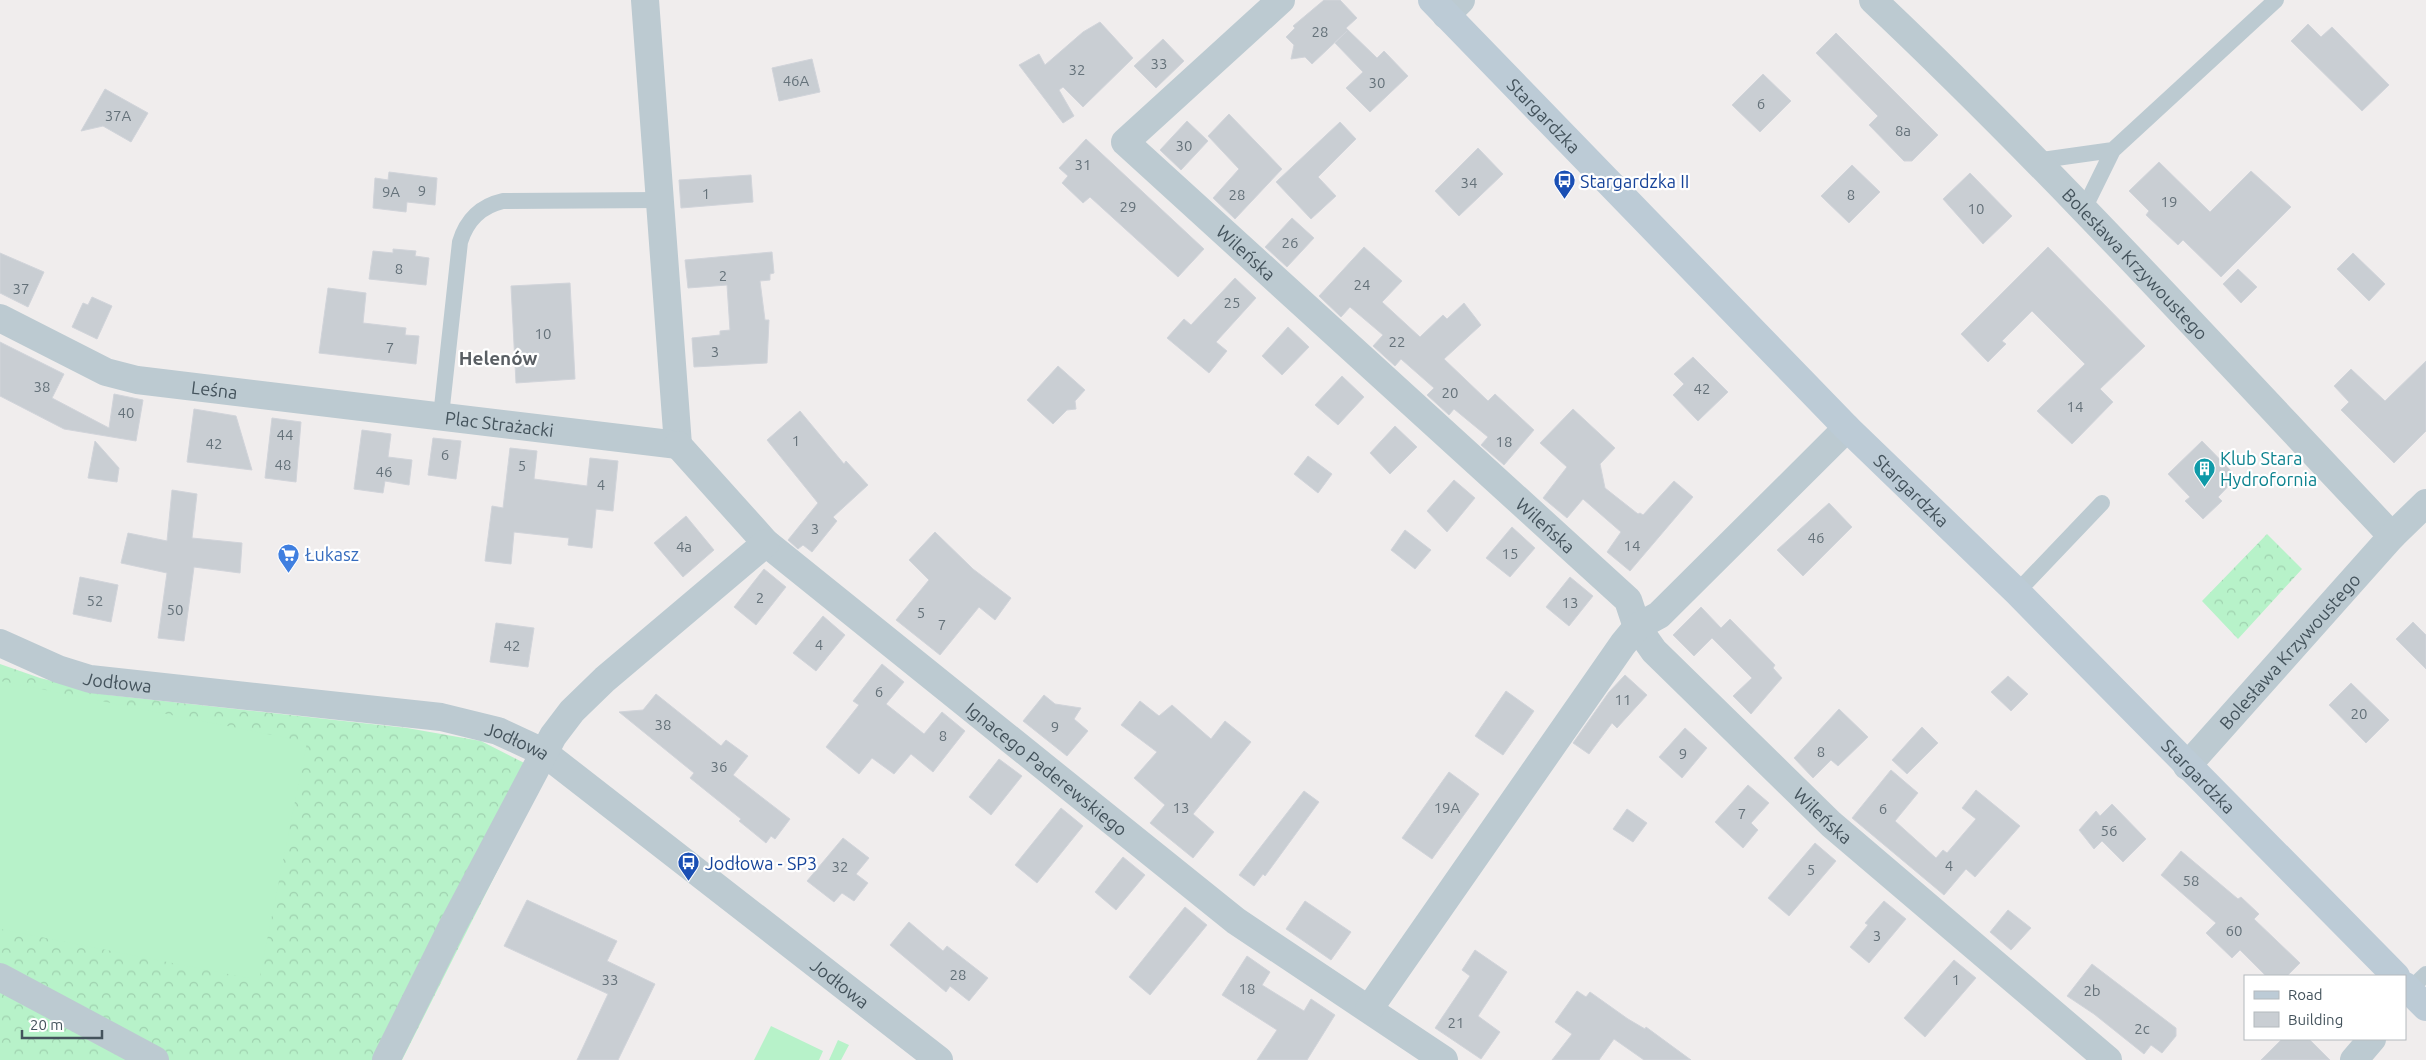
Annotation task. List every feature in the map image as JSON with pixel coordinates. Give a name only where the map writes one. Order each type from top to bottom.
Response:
[{"type":"street","points":[[645,0],[678,446]]},
{"type":"street","name":"Wileńska","points":[[1281,0],[1125,142],[1628,600],[1637,627],[1654,651],[1831,824],[2108,1060]]},
{"type":"street","name":"Bolesława Krzywoustego","points":[[1873,0],[1935,59],[2084,209],[2392,536]]},
{"type":"street","name":"Stargardzka","points":[[1446,5],[1847,428],[2017,592],[2187,766],[2398,975]]},
{"type":"street","name":"Leśna","points":[[0,318],[106,372],[138,380],[441,416]]},
{"type":"street","name":"Plac Strażacki","points":[[441,416],[678,446]]},
{"type":"street","points":[[1369,1009],[1617,652],[1637,627],[1659,615],[1847,428]]},
{"type":"street","name":"Ignacego Paderewskiego","points":[[678,446],[766,543],[1236,921],[1444,1060]]},
{"type":"street","name":"Bolesława Krzywoustego","points":[[2187,766],[2392,536],[2426,502]]},
{"type":"street","points":[[386,1060],[451,929],[543,752],[572,711],[605,679],[766,543]]},
{"type":"street","name":"Jodłowa","points":[[0,642],[58,669],[90,679],[441,717],[498,731],[543,752],[939,1060]]},
{"type":"street","points":[[0,977],[156,1060]]},
{"type":"street","points":[[2354,1060],[2371,1040]]},
{"type":"lane","points":[[2084,209],[2113,150],[2276,0]]},
{"type":"lane","points":[[2035,161],[2113,150]]},
{"type":"lane","name":"Plac Strażacki","points":[[441,416],[460,242],[466,226],[478,212],[492,204],[504,201],[661,200]]},
{"type":"lane","points":[[2017,592],[2102,503]]},
{"type":"green space","points":[[2267,534],[2302,569],[2238,639],[2202,601]]},
{"type":"green space","points":[[0,664],[40,678],[109,695],[407,728],[481,741],[546,774],[402,1060],[0,1060]]},
{"type":"green space","points":[[0,681],[307,742],[259,980],[0,929]]},
{"type":"green space","points":[[771,1026],[823,1051],[819,1060],[754,1060]]},
{"type":"green space","points":[[838,1040],[849,1045],[841,1060],[829,1060]]},
{"type":"building","points":[[1324,0],[1340,0],[1357,18],[1346,28],[1377,58],[1384,51],[1408,76],[1370,112],[1346,88],[1363,72],[1335,43],[1347,31],[1312,64],[1305,57],[1291,59],[1294,45],[1286,37],[1295,28],[1293,26]]},
{"type":"building","points":[[1100,22],[1133,58],[1083,107],[1063,87],[1059,90],[1074,116],[1063,123],[1019,65],[1039,54],[1045,65],[1083,32]]},
{"type":"building","points":[[2308,24],[2321,37],[2332,27],[2389,85],[2362,111],[2291,41]]},
{"type":"building","points":[[1836,33],[1938,135],[1912,161],[1904,161],[1869,125],[1878,116],[1816,53]]},
{"type":"building","points":[[1163,39],[1184,61],[1156,88],[1134,66]]},
{"type":"building","points":[[812,59],[820,92],[779,101],[772,68]]},
{"type":"building","points":[[1763,74],[1791,101],[1760,132],[1732,105]]},
{"type":"building","points":[[105,89],[148,113],[131,142],[103,126],[81,131]]},
{"type":"building","points":[[1229,114],[1282,169],[1235,219],[1213,198],[1239,169],[1208,136]]},
{"type":"building","points":[[1187,121],[1208,141],[1181,170],[1160,150]]},
{"type":"building","points":[[1340,122],[1356,139],[1318,177],[1336,196],[1311,219],[1276,182]]},
{"type":"building","points":[[1086,139],[1204,249],[1178,277],[1090,197],[1083,203],[1062,183],[1068,176],[1059,168]]},
{"type":"building","points":[[1478,148],[1503,174],[1459,216],[1435,191]]},
{"type":"building","points":[[2159,162],[2210,212],[2251,171],[2291,207],[2221,277],[2183,240],[2178,245],[2146,215],[2149,211],[2129,191]]},
{"type":"building","points":[[1852,165],[1880,192],[1849,223],[1821,196]]},
{"type":"building","points":[[389,172],[437,178],[435,205],[407,202],[406,212],[373,208],[375,178],[388,180]]},
{"type":"building","points":[[1970,173],[2012,216],[1983,244],[1943,199]]},
{"type":"building","points":[[751,175],[753,202],[681,208],[679,180]]},
{"type":"building","points":[[1292,218],[1314,238],[1287,267],[1265,247]]},
{"type":"building","points":[[1364,247],[1402,281],[1382,302],[1420,337],[1443,315],[1447,319],[1464,303],[1481,325],[1444,359],[1488,401],[1495,394],[1534,430],[1504,465],[1481,445],[1488,437],[1454,409],[1449,415],[1427,395],[1434,388],[1401,359],[1395,366],[1373,346],[1383,335],[1350,307],[1341,317],[1319,296]]},
{"type":"building","points":[[2048,247],[2145,346],[2100,389],[2113,402],[2072,444],[2037,411],[2085,364],[2032,311],[2002,341],[2006,344],[1988,362],[1961,334]]},
{"type":"building","points":[[393,249],[416,251],[415,256],[429,258],[426,285],[369,279],[373,251],[393,253]]},
{"type":"building","points":[[772,252],[774,273],[770,274],[770,280],[760,281],[765,320],[769,320],[767,363],[694,367],[692,338],[720,335],[720,331],[730,330],[727,285],[688,288],[685,260]]},
{"type":"building","points":[[0,253],[44,272],[28,307],[0,293]]},
{"type":"building","points":[[2353,253],[2385,284],[2369,301],[2337,269]]},
{"type":"building","points":[[2238,269],[2257,287],[2241,303],[2223,284]]},
{"type":"building","points":[[1235,278],[1256,298],[1216,342],[1227,351],[1209,373],[1167,338],[1184,319],[1191,325]]},
{"type":"building","points":[[570,283],[575,379],[516,383],[511,286]]},
{"type":"building","points":[[328,288],[366,293],[363,323],[406,328],[405,335],[419,336],[416,364],[319,353]]},
{"type":"building","points":[[92,297],[112,306],[97,339],[72,327],[83,303],[88,305]]},
{"type":"building","points":[[1288,327],[1309,347],[1282,375],[1262,356]]},
{"type":"building","points":[[0,342],[64,374],[52,398],[109,428],[114,394],[143,400],[136,441],[64,429],[0,396]]},
{"type":"building","points":[[1693,357],[1728,392],[1698,421],[1673,395],[1684,384],[1674,374]]},
{"type":"building","points":[[2426,361],[2426,431],[2394,463],[2341,410],[2349,402],[2334,386],[2351,369],[2385,401]]},
{"type":"building","points":[[1058,366],[1085,390],[1075,401],[1076,409],[1067,410],[1053,424],[1027,400]]},
{"type":"building","points":[[1342,376],[1364,397],[1338,425],[1315,405]]},
{"type":"building","points":[[194,409],[236,416],[252,470],[187,462]]},
{"type":"building","points":[[1573,409],[1615,448],[1600,464],[1605,488],[1638,514],[1643,515],[1674,481],[1693,497],[1630,571],[1607,552],[1621,532],[1583,499],[1567,518],[1543,498],[1567,467],[1540,443]]},
{"type":"building","points":[[800,411],[844,464],[846,461],[868,485],[833,517],[837,521],[812,552],[803,545],[798,549],[788,540],[818,503],[767,440]]},
{"type":"building","points":[[272,418],[301,422],[296,482],[265,478]]},
{"type":"building","points":[[1395,426],[1417,447],[1390,474],[1370,453]]},
{"type":"building","points":[[362,430],[391,434],[388,457],[412,460],[409,485],[385,481],[383,493],[354,489]]},
{"type":"building","points":[[433,438],[461,441],[456,479],[428,475]]},
{"type":"building","points":[[95,441],[119,468],[117,482],[88,478]]},
{"type":"building","name":"Klub Stara Hydrofornia","points":[[2202,441],[2237,477],[2218,497],[2222,501],[2203,519],[2185,501],[2190,497],[2168,474]]},
{"type":"building","points":[[510,448],[537,451],[534,479],[587,486],[590,458],[618,461],[613,511],[596,509],[592,548],[568,545],[569,538],[514,532],[511,564],[485,561],[492,506],[503,508]]},
{"type":"building","points":[[1308,456],[1332,474],[1318,493],[1294,474]]},
{"type":"building","points":[[1454,480],[1475,498],[1447,532],[1427,511]]},
{"type":"building","points":[[172,490],[197,494],[192,538],[242,543],[240,573],[194,567],[184,641],[158,638],[167,573],[121,563],[128,533],[167,541]]},
{"type":"building","points":[[1829,503],[1852,527],[1803,576],[1777,550]]},
{"type":"building","points":[[686,516],[714,550],[683,577],[654,543]]},
{"type":"building","points":[[1512,527],[1535,548],[1510,577],[1486,558]]},
{"type":"building","points":[[1405,530],[1431,550],[1415,569],[1391,550]]},
{"type":"building","points":[[935,532],[973,569],[1011,598],[995,620],[979,607],[940,655],[896,620],[929,580],[909,560]]},
{"type":"building","points":[[764,569],[786,587],[756,625],[734,607]]},
{"type":"building","points":[[80,577],[118,585],[111,622],[73,614]]},
{"type":"building","points":[[1570,577],[1593,596],[1569,626],[1546,607]]},
{"type":"building","points":[[1701,607],[1721,628],[1730,619],[1775,665],[1773,668],[1782,678],[1751,714],[1733,696],[1752,678],[1712,638],[1694,656],[1673,635]]},
{"type":"building","points":[[823,616],[845,635],[816,671],[793,653]]},
{"type":"building","points":[[2413,622],[2426,635],[2426,669],[2396,639]]},
{"type":"building","points":[[496,623],[534,628],[528,667],[490,662]]},
{"type":"building","points":[[882,664],[904,682],[886,704],[924,734],[942,712],[965,731],[933,772],[911,754],[894,774],[872,758],[859,774],[826,747],[859,705],[853,701]]},
{"type":"building","points":[[1625,675],[1647,695],[1617,728],[1612,723],[1589,754],[1573,743],[1609,692]]},
{"type":"building","points":[[2008,676],[2028,694],[2011,711],[1991,692]]},
{"type":"building","points":[[2351,683],[2389,720],[2366,743],[2329,705]]},
{"type":"building","points":[[1506,691],[1534,711],[1503,755],[1475,736]]},
{"type":"building","points":[[656,694],[721,746],[726,740],[748,756],[733,775],[790,819],[775,839],[771,836],[766,843],[739,821],[741,819],[690,778],[694,773],[619,712],[643,710]]},
{"type":"building","points":[[1044,695],[1055,704],[1081,708],[1074,719],[1088,731],[1067,756],[1023,721]]},
{"type":"building","points":[[1140,701],[1159,716],[1172,705],[1211,739],[1225,721],[1251,742],[1193,814],[1214,832],[1193,858],[1150,823],[1165,805],[1134,778],[1157,752],[1121,725]]},
{"type":"building","points":[[1839,709],[1868,737],[1838,766],[1831,760],[1813,778],[1794,758]]},
{"type":"building","points":[[1922,727],[1938,743],[1907,774],[1892,760]]},
{"type":"building","points":[[1685,728],[1707,748],[1682,778],[1659,757]]},
{"type":"building","points":[[999,759],[1022,776],[991,815],[969,797]]},
{"type":"building","points":[[1891,770],[1918,793],[1895,821],[1936,858],[1943,850],[1947,853],[1976,819],[1962,808],[1976,790],[2020,826],[1975,877],[1966,869],[1944,895],[1852,818]]},
{"type":"building","points":[[1449,772],[1479,794],[1432,859],[1402,838]]},
{"type":"building","points":[[1748,785],[1769,803],[1751,823],[1758,830],[1743,848],[1715,822]]},
{"type":"building","points":[[1304,791],[1319,802],[1265,876],[1263,874],[1254,886],[1239,875]]},
{"type":"building","points":[[2112,804],[2146,839],[2123,862],[2102,841],[2094,849],[2079,830],[2096,811],[2100,816]]},
{"type":"building","points":[[1061,808],[1083,826],[1037,883],[1015,865]]},
{"type":"building","points":[[1627,809],[1647,823],[1633,842],[1613,829]]},
{"type":"building","points":[[843,838],[869,858],[856,874],[868,883],[854,901],[842,893],[834,902],[807,881]]},
{"type":"building","points":[[1815,843],[1836,861],[1789,916],[1768,898]]},
{"type":"building","points":[[2181,851],[2238,899],[2241,897],[2259,914],[2254,919],[2300,963],[2288,975],[2265,975],[2240,950],[2232,958],[2206,933],[2216,923],[2161,875]]},
{"type":"building","points":[[1123,857],[1145,875],[1116,910],[1095,892]]},
{"type":"building","points":[[527,900],[617,941],[607,961],[655,984],[618,1060],[577,1060],[608,994],[504,946]]},
{"type":"building","points":[[1305,901],[1351,932],[1331,960],[1286,929]]},
{"type":"building","points":[[1884,901],[1906,919],[1869,963],[1850,947],[1868,925],[1865,923]]},
{"type":"building","points":[[1185,907],[1207,925],[1150,995],[1129,977]]},
{"type":"building","points":[[2008,910],[2031,928],[2011,950],[1990,932]]},
{"type":"building","points":[[909,922],[943,951],[947,946],[988,978],[969,1001],[950,986],[946,992],[890,945]]},
{"type":"building","points":[[1475,950],[1507,972],[1478,1016],[1500,1032],[1481,1059],[1435,1028],[1470,976],[1462,970]]},
{"type":"building","points":[[1247,956],[1270,972],[1262,985],[1304,1011],[1311,999],[1335,1015],[1307,1060],[1257,1060],[1277,1030],[1222,995]]},
{"type":"building","points":[[1954,960],[1976,978],[1925,1037],[1904,1018]]},
{"type":"building","points":[[2092,964],[2176,1028],[2176,1036],[2162,1053],[2151,1045],[2144,1054],[2094,1014],[2067,996]]},
{"type":"building","points":[[1577,991],[1586,997],[1590,992],[1628,1019],[1645,1029],[1646,1027],[1691,1060],[1644,1060],[1614,1039],[1599,1060],[1552,1060],[1572,1034],[1555,1022]]},
{"type":"building","points":[[2281,1040],[2310,1040],[2330,1060],[2261,1060]]},
{"type":"place","name":"Stargardzka II","points":[[1564,200]]},
{"type":"place","name":"Klub Stara Hydrofornia","points":[[2204,487]]},
{"type":"place","name":"Łukasz","points":[[289,573]]},
{"type":"place","name":"Jodłowa - SP3","points":[[689,882]]},
{"type":"district","name":"Helenów","points":[[498,358]]}]
